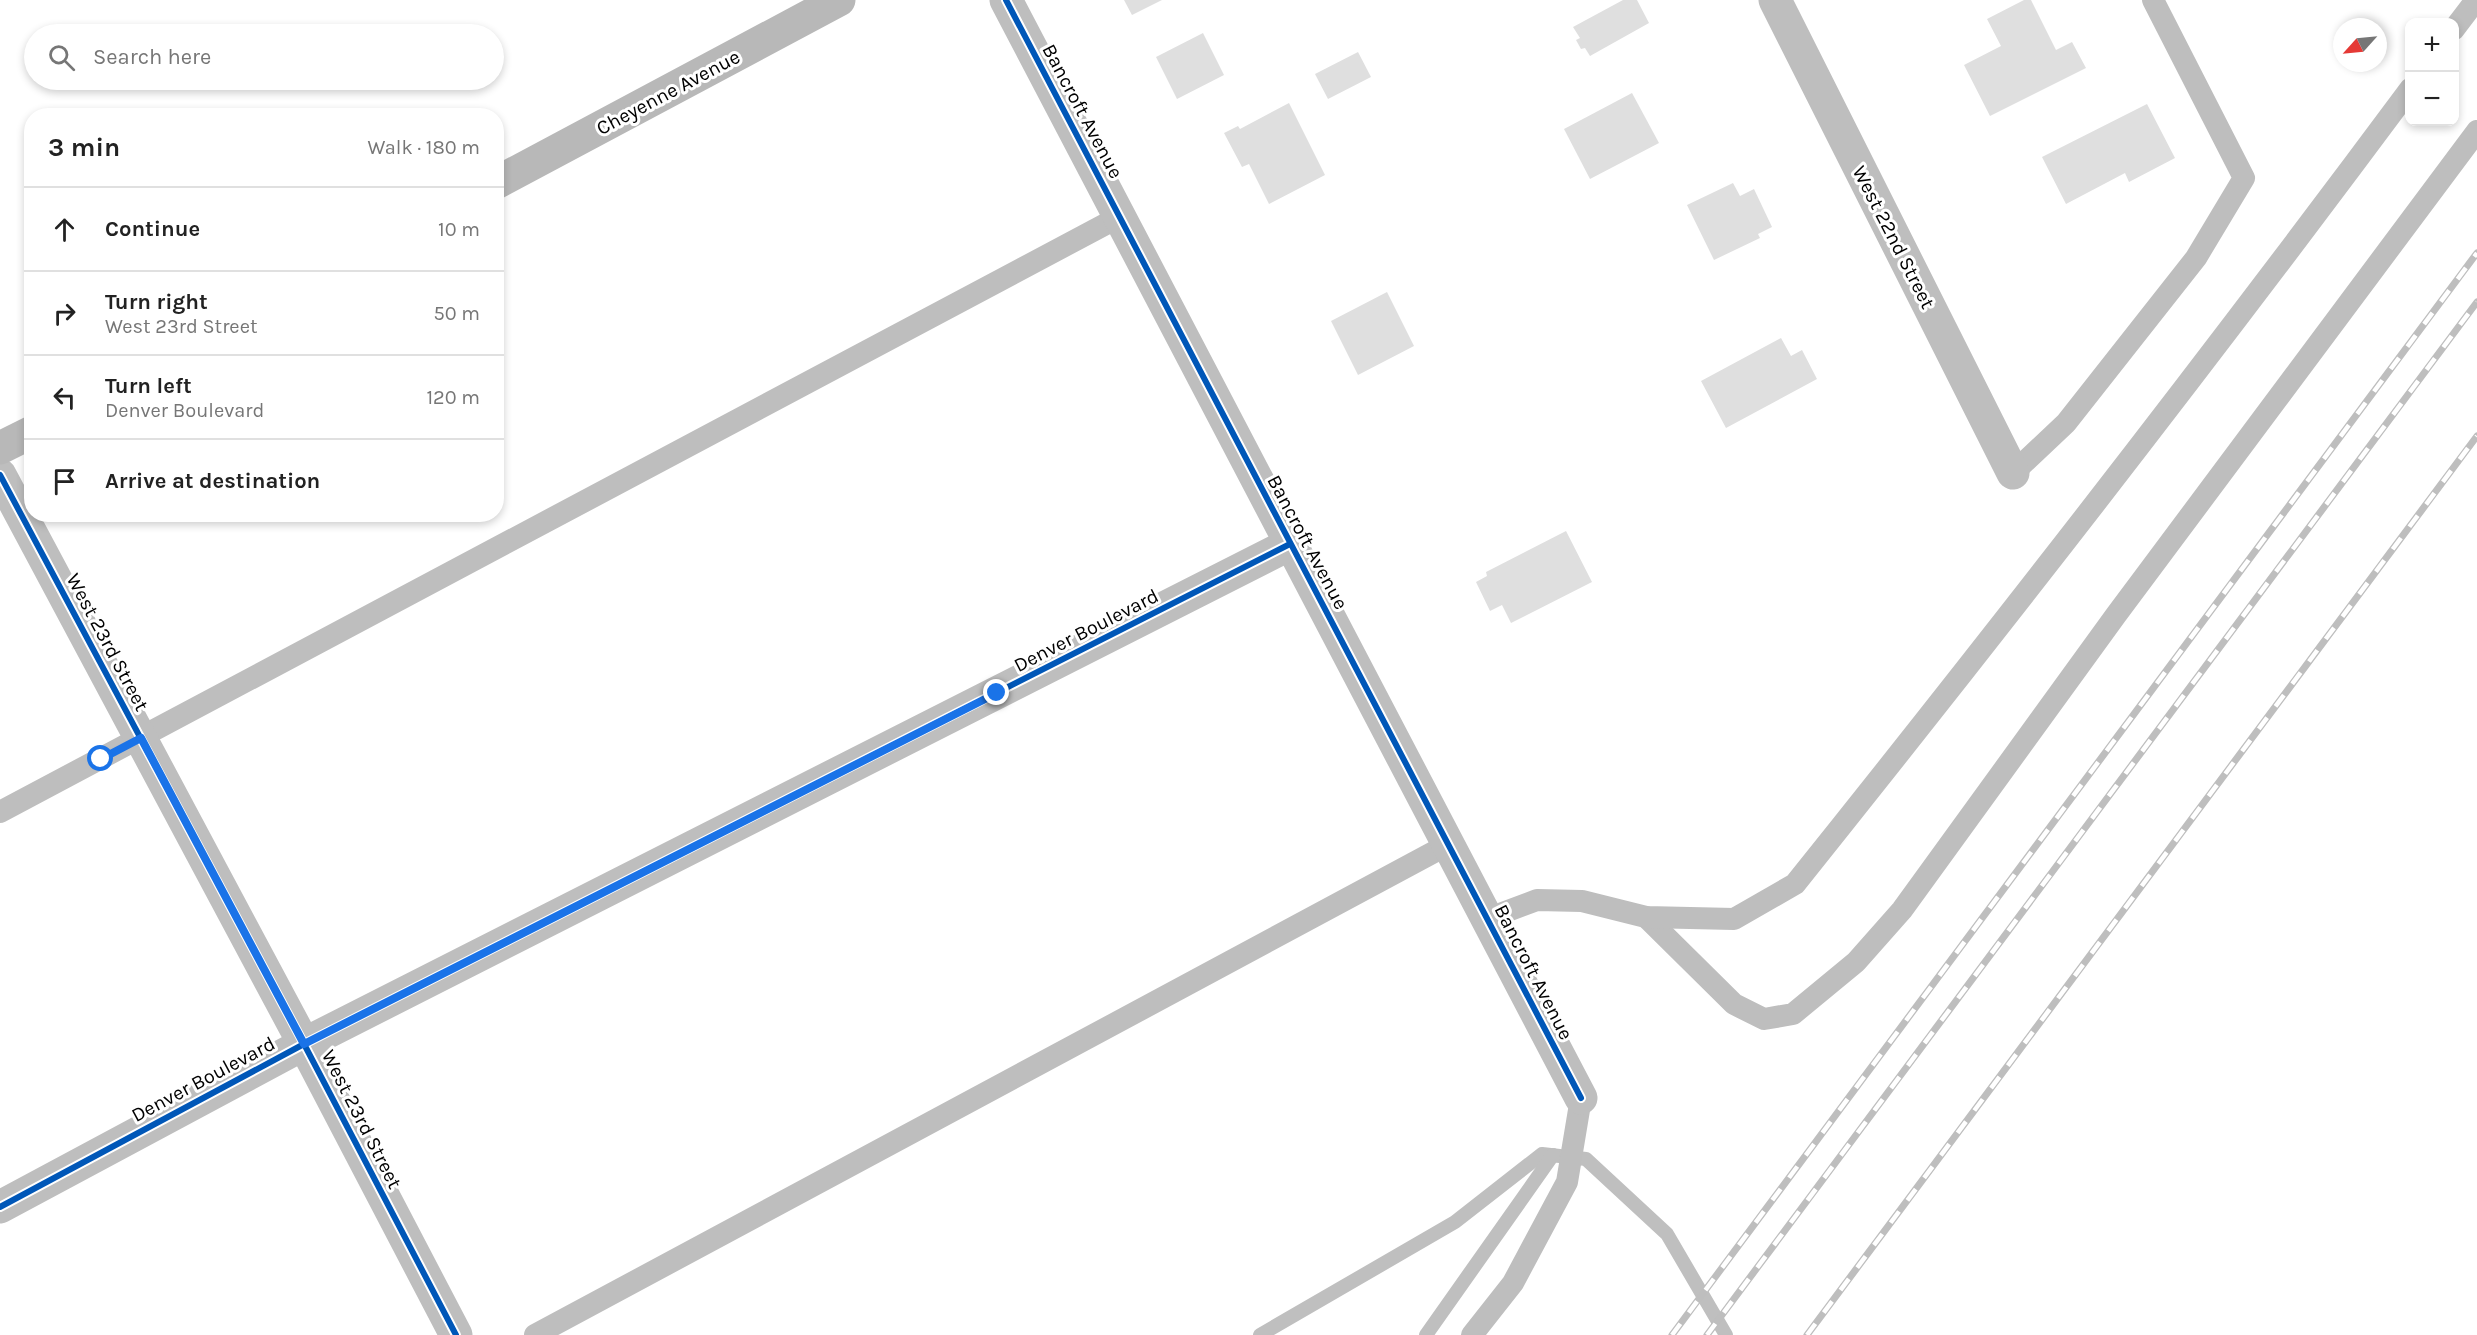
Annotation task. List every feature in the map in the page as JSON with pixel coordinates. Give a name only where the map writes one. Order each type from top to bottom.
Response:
[{"type":"street","name":"Cheyenne Avenue","points":[[504,179],[839,0]]},
{"type":"street","name":"Bancroft Avenue","points":[[1006,0],[1447,845],[1489,918],[1581,1098]]},
{"type":"street","name":"West 22nd Street","points":[[1775,0],[2013,473]]},
{"type":"street","points":[[0,448],[24,436]]},
{"type":"street","name":"West 23rd Street","points":[[0,475],[24,520]]},
{"type":"street","name":"West 23rd Street","points":[[25,522],[304,1044],[456,1335]]},
{"type":"street","name":"Denver Boulevard","points":[[0,1207],[304,1044],[1290,544]]},
{"type":"lane","points":[[2013,473],[2066,423],[2196,258],[2244,178],[2153,0]]},
{"type":"lane","points":[[2459,22],[2476,0]]},
{"type":"lane","points":[[1489,918],[1537,900],[1582,901],[1646,917],[1734,919],[1795,884],[2323,206],[2405,94]]},
{"type":"lane","points":[[1646,917],[1734,1004],[1764,1019],[1793,1014],[1856,962],[1902,910],[2116,615],[2477,131]]},
{"type":"lane","points":[[0,812],[1119,217]]},
{"type":"lane","points":[[536,1335],[1447,845]]},
{"type":"lane","points":[[1472,1335],[1513,1282],[1567,1182],[1581,1098]]},
{"type":"building","points":[[1124,0],[1162,0],[1132,15]]},
{"type":"building","points":[[1623,0],[1637,0],[1649,23],[1590,56],[1585,48],[1581,49],[1576,40],[1580,38],[1573,27]]},
{"type":"building","points":[[2024,0],[2031,0],[2056,50],[2072,42],[2086,68],[1990,116],[1964,65],[2001,46],[1987,19]]},
{"type":"building","points":[[1203,33],[1224,75],[1177,99],[1156,57]]},
{"type":"building","points":[[1358,52],[1371,77],[1328,99],[1315,74]]},
{"type":"building","points":[[1632,93],[1659,143],[1590,179],[1564,129]]},
{"type":"building","points":[[1289,103],[1325,175],[1269,204],[1249,164],[1242,167],[1224,133],[1238,126],[1240,129]]},
{"type":"building","points":[[2147,104],[2175,158],[2129,182],[2125,173],[2066,204],[2042,157]]},
{"type":"building","points":[[1733,183],[1740,196],[1754,189],[1772,227],[1758,234],[1760,238],[1714,260],[1687,205]]},
{"type":"building","points":[[1387,292],[1414,346],[1358,375],[1331,321]]},
{"type":"building","points":[[1781,338],[1791,356],[1802,350],[1817,379],[1726,428],[1701,381]]},
{"type":"building","points":[[1566,531],[1592,582],[1511,623],[1502,605],[1490,611],[1476,582],[1487,576],[1486,572]]},
{"type":"waterway","points":[[1260,1335],[1455,1222],[1542,1154],[1586,1159],[1667,1234],[1726,1335]]},
{"type":"waterway","points":[[1426,1335],[1553,1155]]},
{"type":"railway","points":[[1672,1335],[2477,253]]},
{"type":"railway","points":[[1707,1335],[2477,302]]},
{"type":"railway","points":[[1807,1335],[2477,436]]},
{"type":"cycle path","points":[[1006,0],[1581,1098]]},
{"type":"cycle path","points":[[0,475],[24,520]]},
{"type":"cycle path","points":[[25,522],[304,1044],[456,1335]]},
{"type":"cycle path","points":[[0,1207],[304,1044],[1290,544]]},
{"type":"route","points":[[101,759],[141,738],[304,1044],[997,693]]}]
